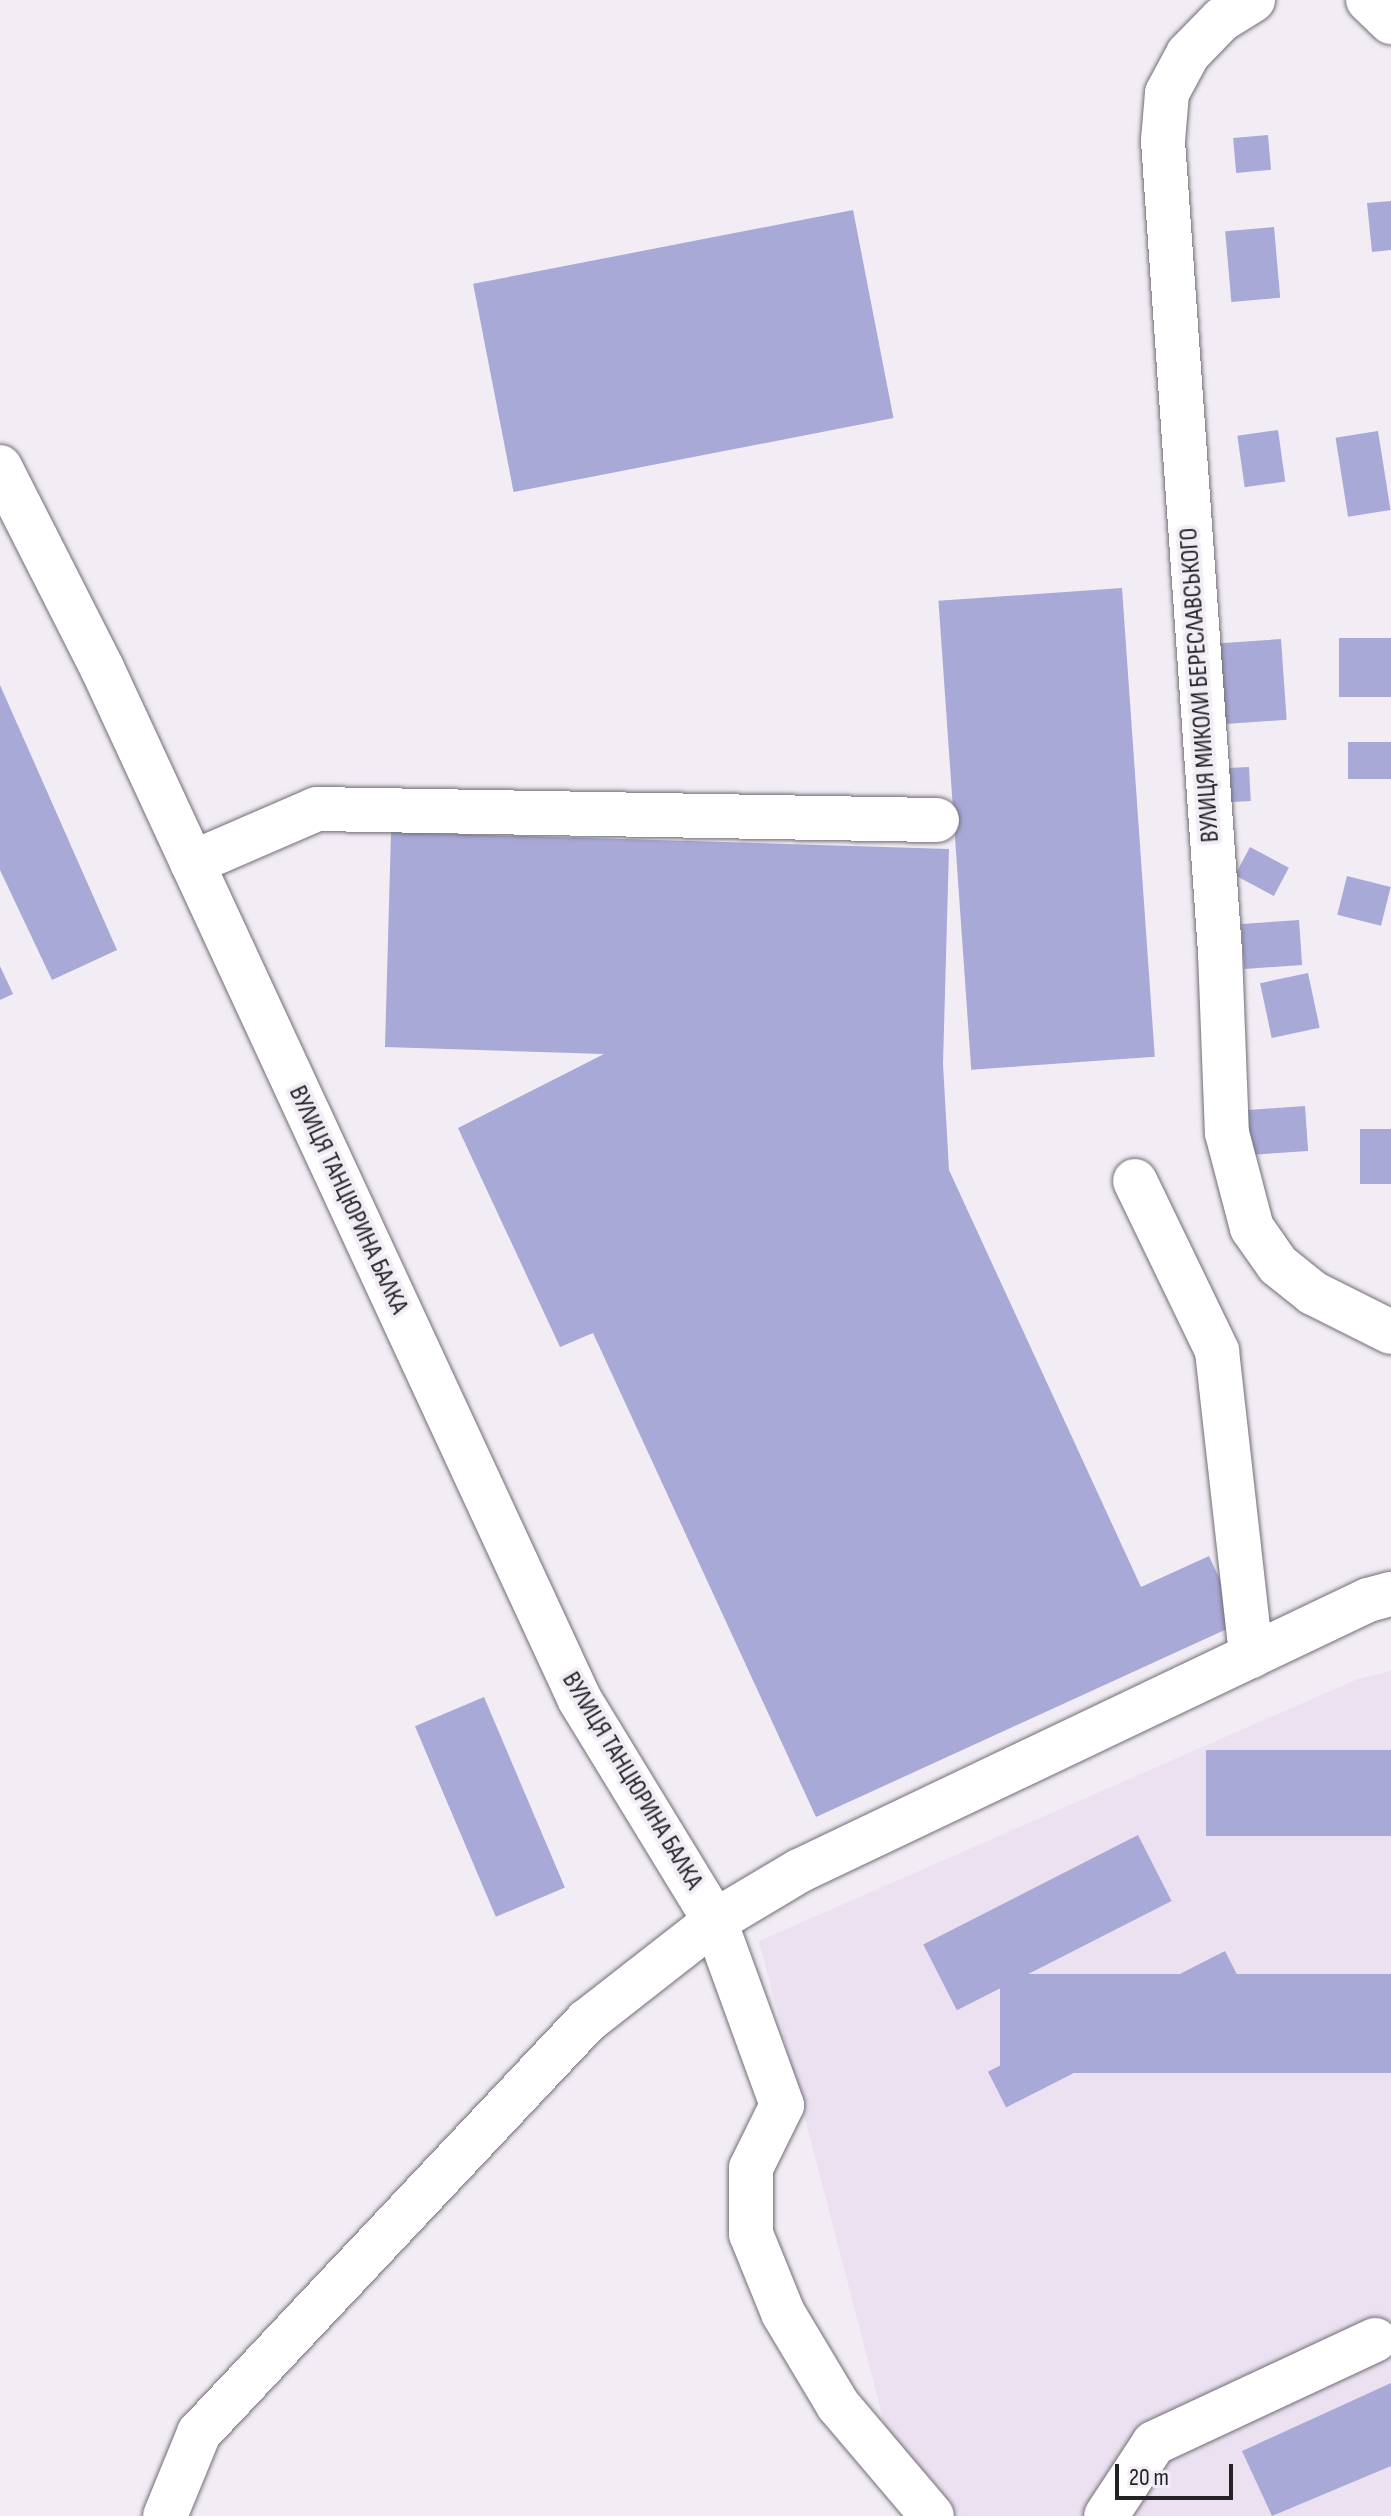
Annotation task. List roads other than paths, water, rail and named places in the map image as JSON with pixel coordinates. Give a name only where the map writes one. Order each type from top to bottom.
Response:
[{"type":"street","name":"ВУЛИЦЯ МИКОЛИ БЕРЕСЛАВСЬКОГО","points":[[1253,0],[1222,19],[1188,54],[1167,93],[1163,141],[1220,953],[1227,1133],[1252,1228],[1278,1265],[1313,1293],[1390,1330]]},
{"type":"street","points":[[1368,0],[1391,22]]},
{"type":"street","name":"ВУЛИЦЯ ТАНЦЮРИНА БАЛКА","points":[[0,467],[192,863],[580,1700],[715,1921],[782,2105],[751,2168],[751,2234],[783,2313],[838,2405],[932,2516]]},
{"type":"street","points":[[192,863],[317,809],[937,820]]},
{"type":"street","points":[[1135,1181],[1217,1351],[1251,1656]]},
{"type":"street","points":[[165,2516],[199,2433],[587,2021],[715,1921],[799,1871],[1251,1656],[1391,1594]]},
{"type":"street","points":[[1106,2516],[1154,2443],[1375,2340]]}]
